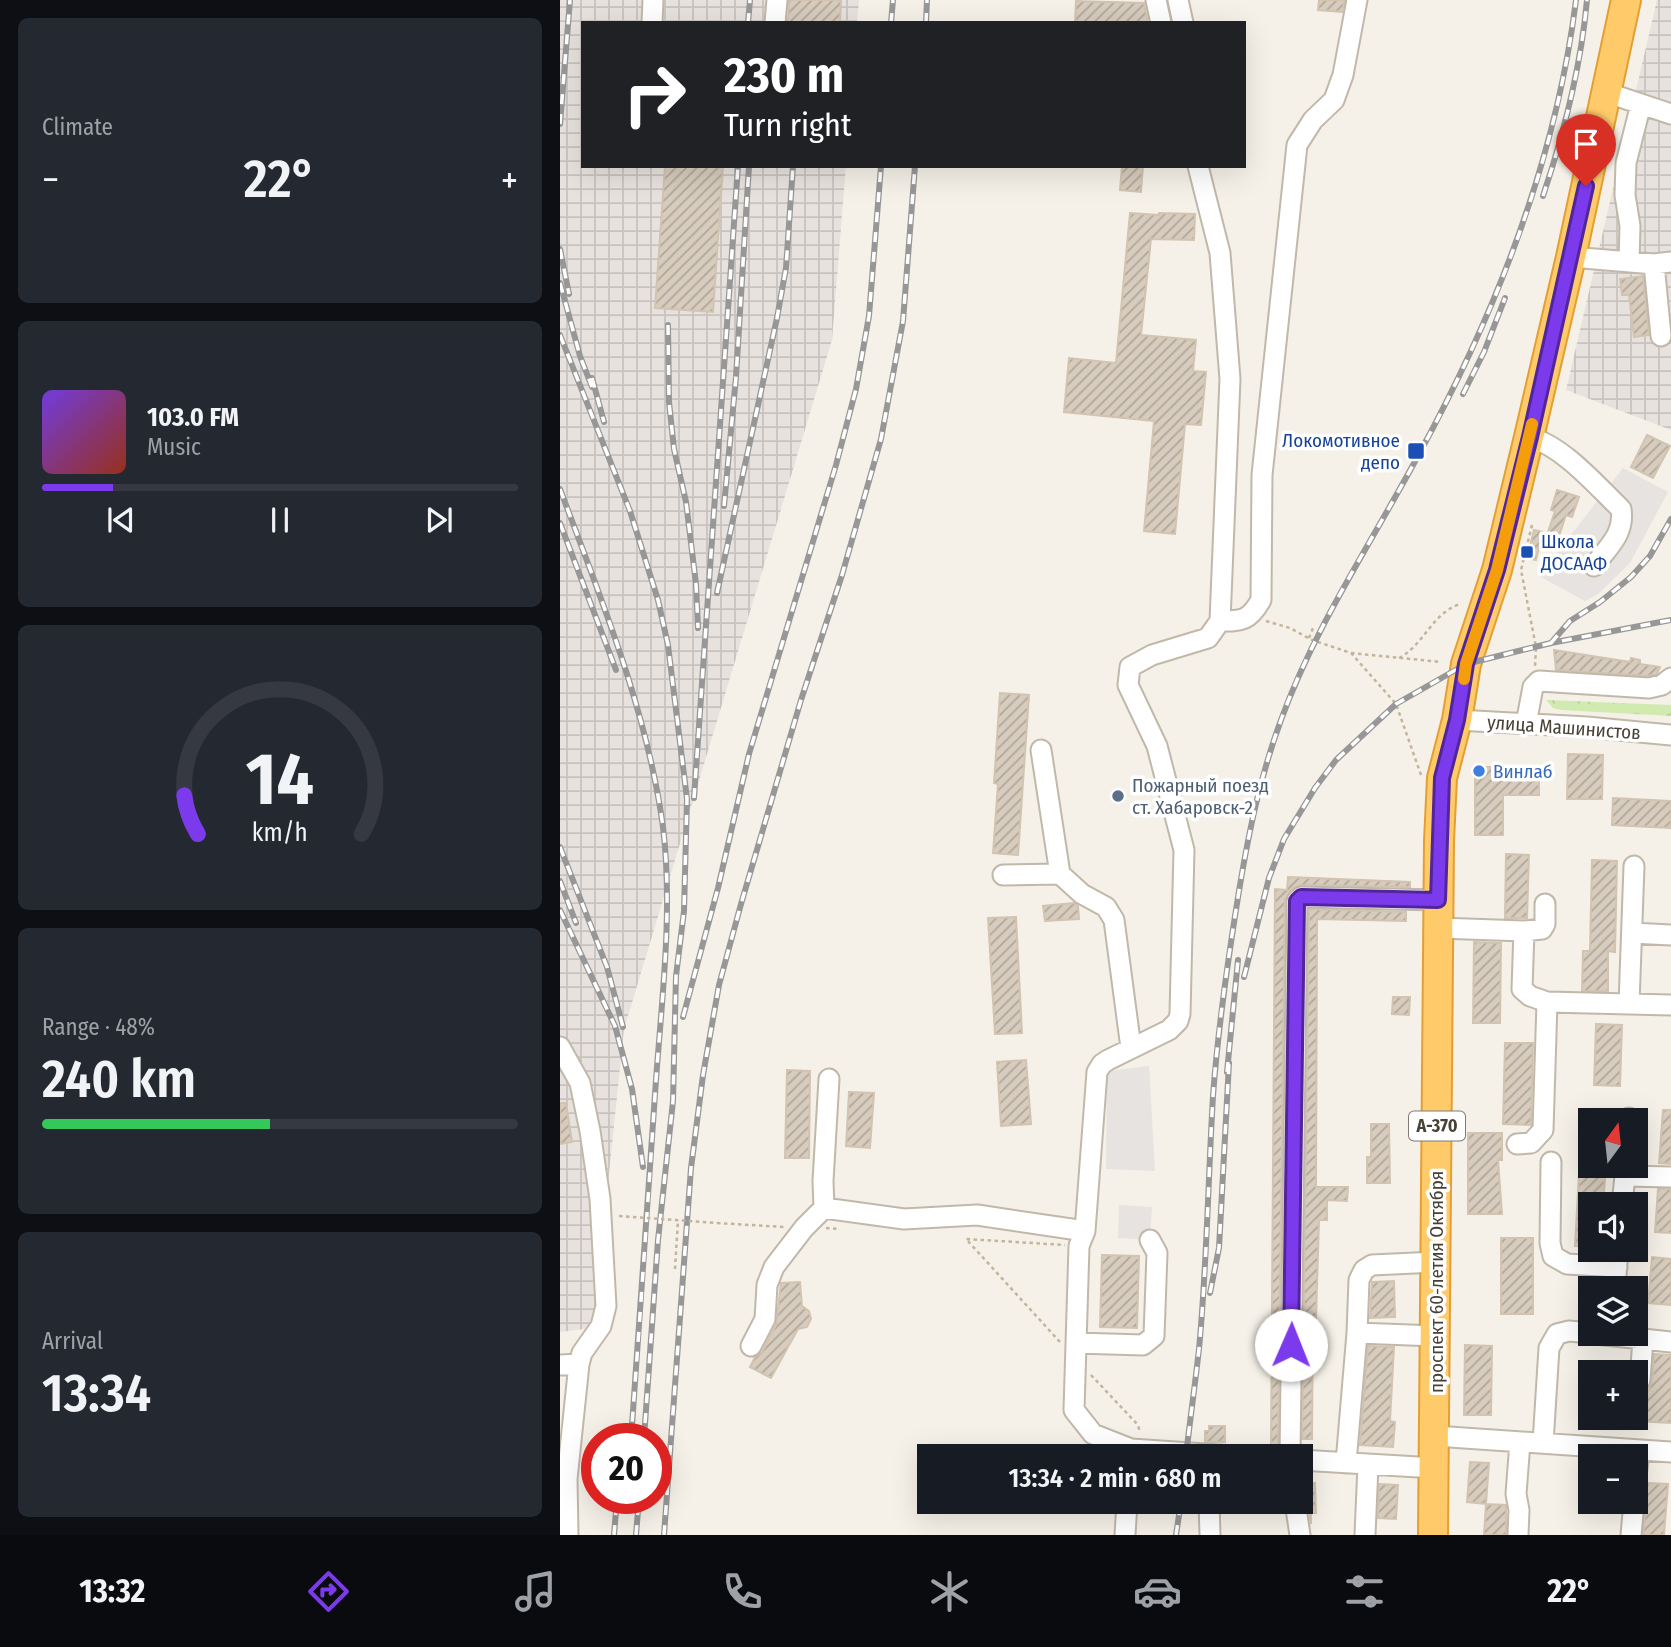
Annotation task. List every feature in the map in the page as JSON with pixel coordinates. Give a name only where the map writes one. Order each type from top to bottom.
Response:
[{"type":"highway","name":"проспект 60-летия Октября","points":[[1433,1535],[1438,900],[1442,778],[1457,720],[1466,664],[1497,570],[1530,437],[1626,0]]},
{"type":"street","points":[[652,21],[653,0]]},
{"type":"street","points":[[775,21],[777,0]]},
{"type":"street","points":[[1156,0],[1161,21]]},
{"type":"street","points":[[1178,0],[1182,21]]},
{"type":"street","points":[[1116,1444],[1093,1434],[1074,1410],[1082,1239],[1097,1072],[1102,1064],[1169,1030],[1178,1021],[1184,850],[1157,746],[1128,685],[1130,667],[1152,654],[1208,638],[1229,621],[1253,614],[1261,600],[1262,475],[1297,145],[1313,120],[1334,100],[1343,75],[1357,0]]},
{"type":"street","points":[[1605,92],[1671,114]]},
{"type":"street","points":[[1629,262],[1626,163],[1641,104]]},
{"type":"street","points":[[1199,168],[1220,253],[1230,379],[1229,621]]},
{"type":"street","points":[[1571,257],[1663,263],[1661,336]]},
{"type":"street","points":[[1530,437],[1545,441],[1559,452],[1621,509],[1621,530],[1594,566]]},
{"type":"street","points":[[1526,723],[1533,687],[1539,681],[1649,688],[1662,685],[1671,678]]},
{"type":"street","name":"улица Машинистов","points":[[1457,720],[1671,735]]},
{"type":"street","points":[[1041,750],[1060,874],[1082,894],[1106,907],[1114,920],[1131,1048]]},
{"type":"street","points":[[1629,1004],[1634,866]]},
{"type":"street","points":[[1003,875],[1060,874]]},
{"type":"street","points":[[1290,1444],[1297,901],[1301,897],[1438,900]]},
{"type":"street","points":[[1439,928],[1542,929],[1545,924],[1545,904]]},
{"type":"street","points":[[1524,930],[1522,989],[1530,996],[1547,1002],[1671,1005]]},
{"type":"street","points":[[1632,933],[1671,935]]},
{"type":"street","points":[[1517,1144],[1531,1143],[1543,1130],[1547,1002]]},
{"type":"street","points":[[560,1047],[580,1083],[590,1131],[600,1199],[606,1306],[601,1326],[582,1353],[570,1364],[568,1535]]},
{"type":"street","points":[[751,1346],[765,1319],[767,1285],[774,1267],[804,1227],[824,1208],[829,1079]]},
{"type":"street","points":[[1551,1162],[1550,1243],[1553,1256],[1567,1264],[1584,1262]]},
{"type":"street","points":[[1648,1174],[1671,1177]]},
{"type":"street","points":[[824,1208],[904,1219],[977,1215],[1082,1239]]},
{"type":"street","points":[[1076,1351],[1143,1345],[1154,1336],[1157,1252],[1150,1240]]},
{"type":"street","points":[[1346,1463],[1359,1280],[1364,1270],[1372,1265],[1436,1262]]},
{"type":"street","points":[[1543,1443],[1549,1349],[1557,1334],[1578,1332]]},
{"type":"street","points":[[1357,1333],[1436,1336]]},
{"type":"street","points":[[1648,1340],[1671,1342]]},
{"type":"street","points":[[1435,1436],[1578,1446]]},
{"type":"street","points":[[1518,1535],[1519,1510],[1516,1494],[1520,1442]]},
{"type":"street","points":[[1648,1451],[1671,1452]]},
{"type":"street","points":[[1313,1461],[1435,1468]]},
{"type":"street","points":[[1365,1535],[1368,1465]]},
{"type":"street","points":[[1125,1535],[1126,1514]]},
{"type":"street","points":[[1209,1514],[1210,1535]]},
{"type":"street","points":[[1297,1514],[1300,1535]]},
{"type":"street","points":[[1631,1535],[1633,1514]]},
{"type":"path","points":[[1532,525],[1521,569],[1539,681]]},
{"type":"path","points":[[1399,658],[1416,645],[1446,610],[1461,604]]},
{"type":"path","points":[[1229,621],[1270,621],[1351,653],[1441,662]]},
{"type":"path","points":[[1308,638],[1314,628]]},
{"type":"path","points":[[1351,653],[1396,704],[1422,776],[1442,778]]},
{"type":"path","points":[[619,1216],[754,1226]]},
{"type":"path","points":[[675,1269],[678,1220]]},
{"type":"path","points":[[1082,1239],[966,1239],[1076,1351],[1138,1425],[1136,1444]]},
{"type":"shaded area","points":[[560,0],[859,0],[857,21],[581,21],[581,168],[846,168],[832,340],[624,1029],[593,1328],[560,1332]]},
{"type":"shaded area","points":[[1657,0],[1671,0],[1671,430],[1566,390]]},
{"type":"shaded area","points":[[1623,468],[1668,492],[1630,563],[1598,594],[1585,601],[1539,576]]},
{"type":"shaded area","points":[[1149,1066],[1155,1171],[1106,1169],[1107,1071]]},
{"type":"shaded area","points":[[1119,1205],[1152,1207],[1150,1240],[1118,1238]]},
{"type":"green space","points":[[1546,700],[1671,705],[1671,716],[1561,710],[1553,708]]},
{"type":"building","points":[[789,0],[841,0],[840,21],[788,21]]},
{"type":"building","points":[[1319,0],[1345,0],[1342,12],[1318,10]]},
{"type":"building","points":[[1076,1],[1144,3],[1148,21],[1075,21]]},
{"type":"building","points":[[665,168],[723,168],[713,312],[655,308]]},
{"type":"building","points":[[1122,168],[1143,168],[1141,192],[1120,190]]},
{"type":"building","points":[[1130,213],[1195,214],[1194,240],[1151,239],[1141,335],[1196,340],[1193,371],[1206,372],[1201,425],[1185,424],[1175,534],[1144,531],[1154,421],[1064,412],[1069,358],[1116,363]]},
{"type":"building","points":[[1643,276],[1649,335],[1634,337],[1629,295],[1622,295],[1620,279]]},
{"type":"building","points":[[1647,435],[1670,446],[1653,478],[1631,467]]},
{"type":"building","points":[[1557,490],[1579,497],[1572,517],[1566,515],[1559,536],[1548,532],[1555,511],[1551,510]]},
{"type":"building","points":[[1534,530],[1543,532],[1536,560],[1527,558]]},
{"type":"building","points":[[1554,650],[1630,662],[1631,658],[1640,660],[1640,664],[1660,667],[1657,674],[1648,676],[1556,670]]},
{"type":"building","points":[[1000,693],[1029,695],[1018,855],[993,853]]},
{"type":"building","points":[[1568,754],[1603,755],[1602,799],[1567,799]]},
{"type":"building","points":[[1475,767],[1539,767],[1539,795],[1503,795],[1503,835],[1475,835]]},
{"type":"building","points":[[1613,798],[1671,801],[1671,828],[1612,825]]},
{"type":"building","points":[[1506,854],[1529,855],[1527,918],[1505,918]]},
{"type":"building","points":[[1592,860],[1617,861],[1615,952],[1608,951],[1608,991],[1582,991],[1583,951],[1590,951]]},
{"type":"building","points":[[1288,877],[1410,882],[1410,887],[1301,885],[1292,888],[1285,900],[1278,1444],[1271,1444],[1275,889],[1287,890]]},
{"type":"building","points":[[1074,903],[1078,906],[1079,919],[1045,921],[1043,906]]},
{"type":"building","points":[[1309,909],[1406,912],[1406,921],[1317,919],[1316,1187],[1348,1187],[1347,1201],[1327,1200],[1327,1220],[1319,1220],[1316,1318],[1313,1318],[1312,1439],[1302,1439]]},
{"type":"building","points":[[1016,917],[1022,1033],[995,1034],[988,918]]},
{"type":"building","points":[[1474,942],[1501,943],[1500,1023],[1473,1023]]},
{"type":"building","points":[[1393,997],[1410,997],[1409,1015],[1392,1014]]},
{"type":"building","points":[[1596,1024],[1622,1025],[1620,1086],[1594,1085]]},
{"type":"building","points":[[1505,1043],[1533,1043],[1531,1125],[1503,1124]]},
{"type":"building","points":[[1026,1060],[1031,1124],[1001,1126],[997,1062]]},
{"type":"building","points":[[787,1070],[810,1071],[809,1158],[785,1158]]},
{"type":"building","points":[[849,1092],[874,1093],[870,1148],[846,1146]]},
{"type":"building","points":[[560,1103],[566,1103],[572,1142],[560,1144]]},
{"type":"building","points":[[1663,1110],[1671,1110],[1671,1164],[1659,1163]]},
{"type":"building","points":[[1371,1124],[1389,1124],[1390,1183],[1367,1183],[1367,1157],[1371,1157]]},
{"type":"building","points":[[1468,1133],[1502,1133],[1502,1160],[1498,1160],[1502,1214],[1468,1214]]},
{"type":"building","points":[[1579,1178],[1605,1178],[1604,1192],[1578,1192]]},
{"type":"building","points":[[1658,1189],[1671,1189],[1671,1233],[1655,1232]]},
{"type":"building","points":[[1578,1192],[1578,1246],[1575,1246]]},
{"type":"building","points":[[1501,1238],[1533,1238],[1533,1314],[1501,1314]]},
{"type":"building","points":[[1102,1255],[1139,1256],[1137,1328],[1100,1327]]},
{"type":"building","points":[[1652,1257],[1671,1259],[1671,1305],[1648,1303]]},
{"type":"building","points":[[1394,1281],[1395,1317],[1370,1318],[1372,1282]]},
{"type":"building","points":[[800,1282],[802,1306],[809,1311],[811,1319],[807,1327],[798,1329],[771,1378],[750,1367],[755,1357],[762,1352],[776,1325],[781,1283]]},
{"type":"building","points":[[1465,1345],[1492,1346],[1491,1415],[1464,1415]]},
{"type":"building","points":[[1368,1346],[1394,1347],[1390,1421],[1395,1422],[1393,1447],[1360,1445]]},
{"type":"building","points":[[1654,1354],[1671,1355],[1671,1423],[1648,1422],[1648,1391],[1652,1382]]},
{"type":"building","points":[[1209,1426],[1225,1426],[1225,1442],[1205,1442],[1205,1431],[1209,1431]]},
{"type":"building","points":[[1470,1462],[1489,1463],[1486,1504],[1467,1502]]},
{"type":"building","points":[[1313,1483],[1315,1483],[1316,1513],[1313,1513]]},
{"type":"building","points":[[1648,1483],[1668,1484],[1664,1535],[1643,1535],[1645,1514],[1648,1514]]},
{"type":"building","points":[[1379,1484],[1398,1485],[1396,1519],[1378,1518]]},
{"type":"building","points":[[1486,1504],[1506,1505],[1506,1535],[1484,1535]]},
{"type":"railway","points":[[560,124],[570,0]]},
{"type":"railway","points":[[748,21],[750,0]]},
{"type":"railway","points":[[891,21],[893,0]]},
{"type":"railway","points":[[926,21],[927,0]]},
{"type":"railway","points":[[1187,1444],[1202,1317],[1218,1044],[1239,891],[1261,783],[1281,720],[1310,651],[1447,401],[1497,291],[1538,177],[1554,119],[1576,0]]},
{"type":"railway","points":[[1543,196],[1571,99],[1587,0]]},
{"type":"railway","points":[[694,798],[738,168]]},
{"type":"railway","points":[[724,506],[736,377],[749,168]]},
{"type":"railway","points":[[717,593],[786,268],[793,168]]},
{"type":"railway","points":[[683,1017],[718,888],[749,754],[836,465],[856,389],[869,316],[881,168]]},
{"type":"railway","points":[[664,1535],[691,1168],[703,1075],[719,985],[801,700],[842,575],[881,439],[903,321],[915,168]]},
{"type":"railway","points":[[560,249],[569,294]]},
{"type":"railway","points":[[560,283],[580,356],[592,387]]},
{"type":"railway","points":[[1463,394],[1484,352],[1505,298]]},
{"type":"railway","points":[[668,325],[669,402],[674,449],[686,502],[696,584],[698,628]]},
{"type":"railway","points":[[560,335],[630,511],[658,600],[668,645],[687,799],[684,911],[676,976],[673,1101],[658,1240],[645,1423]]},
{"type":"railway","points":[[592,378],[604,422]]},
{"type":"railway","points":[[560,489],[634,698],[656,783],[666,858],[666,953],[632,1423]]},
{"type":"railway","points":[[1551,643],[1570,621],[1600,602],[1631,577],[1650,556],[1671,519]]},
{"type":"railway","points":[[560,523],[616,670]]},
{"type":"railway","points":[[1244,977],[1269,878],[1284,839],[1315,788],[1336,760],[1396,704],[1466,664],[1551,643],[1671,620]]},
{"type":"railway","points":[[560,847],[607,967],[623,1027]]},
{"type":"railway","points":[[560,881],[576,923]]},
{"type":"railway","points":[[560,910],[615,1026],[632,1089],[643,1167]]},
{"type":"railway","points":[[1227,1072],[1238,960]]},
{"type":"railway","points":[[1210,1293],[1219,1248],[1229,1063]]},
{"type":"railway","points":[[614,1535],[616,1514]]},
{"type":"railway","points":[[636,1535],[638,1514]]},
{"type":"railway","points":[[1176,1535],[1179,1514]]},
{"type":"slow traffic","points":[[1464,679],[1466,664],[1497,570],[1532,424]]},
{"type":"place","name":"Локомотивное депо","points":[[1416,451]]},
{"type":"place","name":"Школа ДОСААФ","points":[[1527,552]]},
{"type":"place","name":"Винлаб","points":[[1479,771]]},
{"type":"place","name":"Пожарный поезд ст. Хабаровск-2","points":[[1118,796]]},
{"type":"route","points":[[1291,1345],[1297,901],[1301,897],[1438,900],[1442,778],[1457,720],[1466,664],[1497,570],[1530,437],[1586,186]]}]
